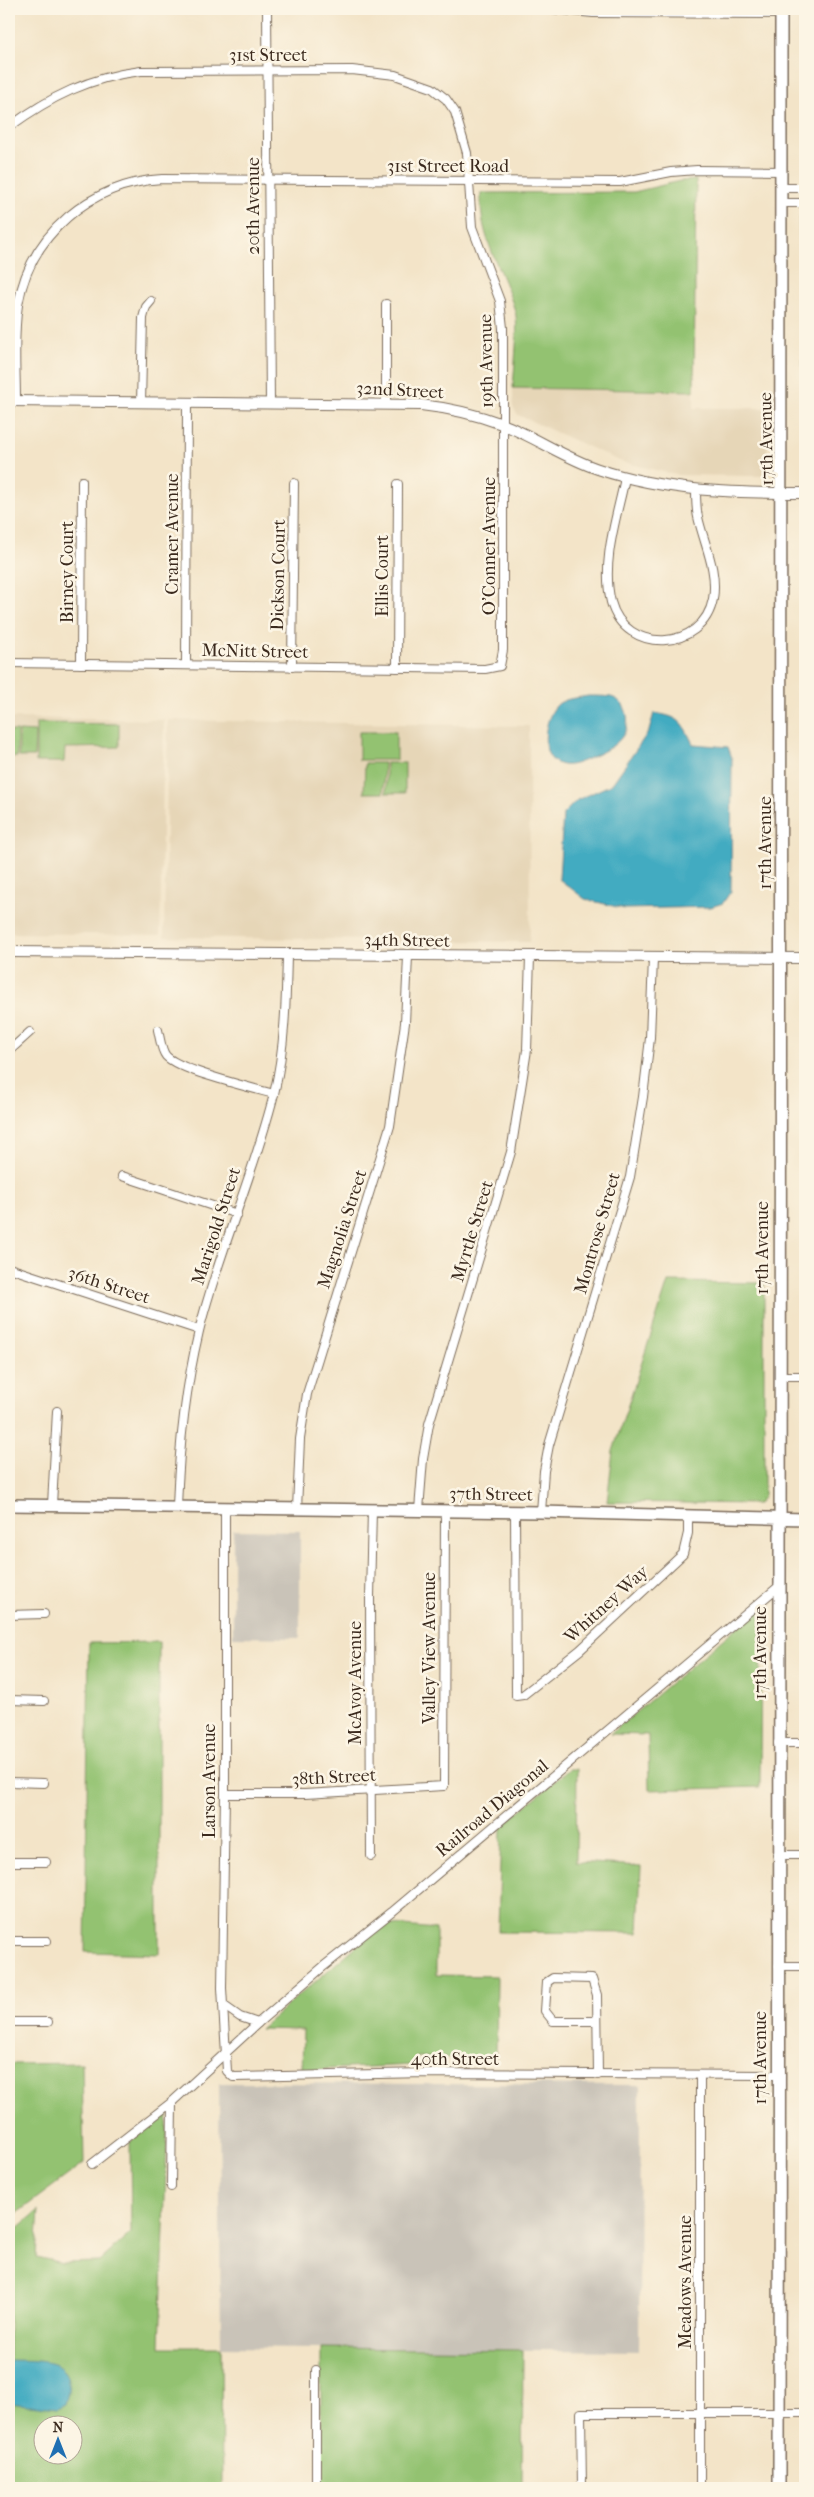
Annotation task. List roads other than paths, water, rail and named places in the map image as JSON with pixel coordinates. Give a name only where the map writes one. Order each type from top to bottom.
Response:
[{"type":"main road","name":"17th Avenue","points":[[779,2488],[777,1854],[784,493],[781,11]]},
{"type":"main road","points":[[9,1504],[52,1505]]},
{"type":"main road","name":"37th Street","points":[[52,1505],[445,1510],[805,1519]]},
{"type":"street","name":"20th Avenue","points":[[267,9],[270,403]]},
{"type":"street","points":[[553,9],[593,13],[781,11]]},
{"type":"street","name":"31st Street","points":[[9,127],[41,104],[63,92],[113,75],[172,70],[382,72],[432,88],[446,99],[455,112],[467,152],[471,181]]},
{"type":"street","name":"31st Street Road","points":[[12,401],[17,316],[20,297],[41,246],[54,229],[85,202],[114,189],[157,180],[620,182],[671,172],[697,170],[782,171]]},
{"type":"street","name":"19th Avenue","points":[[471,181],[470,209],[472,227],[497,294],[502,316],[502,425]]},
{"type":"street","points":[[782,188],[805,188]]},
{"type":"street","points":[[782,203],[805,203]]},
{"type":"street","points":[[141,403],[143,318],[146,307],[151,301]]},
{"type":"street","points":[[386,304],[386,404]]},
{"type":"street","name":"32nd Street","points":[[12,401],[187,404],[386,404],[442,407],[502,425],[597,469],[654,485],[696,490],[805,493]]},
{"type":"street","name":"Cramer Avenue","points":[[186,665],[187,404]]},
{"type":"street","name":"O'Conner Avenue","points":[[500,666],[503,650],[504,586],[502,425]]},
{"type":"street","points":[[625,478],[609,561],[610,594],[615,611],[624,625],[637,635],[652,641],[669,641],[683,637],[697,628],[711,607],[714,589],[712,565],[699,518],[696,490]]},
{"type":"street","name":"Birney Court","points":[[82,481],[82,664]]},
{"type":"street","name":"Dickson Court","points":[[292,667],[294,483]]},
{"type":"street","name":"Ellis Court","points":[[397,668],[398,484]]},
{"type":"street","name":"McNitt Street","points":[[9,663],[485,669],[500,666]]},
{"type":"street","name":"34th Street","points":[[9,952],[805,958]]},
{"type":"street","name":"Marigold Street","points":[[177,1507],[183,1412],[199,1330],[274,1094],[286,1021],[287,955]]},
{"type":"street","name":"Magnolia Street","points":[[297,1509],[300,1439],[307,1394],[390,1126],[405,1023],[408,956]]},
{"type":"street","name":"Myrtle Street","points":[[419,1510],[428,1424],[511,1152],[527,1050],[530,957]]},
{"type":"street","name":"Montrose Street","points":[[541,1512],[544,1470],[549,1445],[620,1213],[634,1159],[650,1038],[653,958]]},
{"type":"street","points":[[158,1030],[162,1050],[169,1058],[190,1068],[274,1094]]},
{"type":"street","points":[[9,1051],[30,1032]]},
{"type":"street","points":[[122,1176],[236,1214]]},
{"type":"street","name":"36th Street","points":[[9,1268],[199,1330]]},
{"type":"street","points":[[779,1376],[805,1376]]},
{"type":"street","points":[[52,1505],[58,1411]]},
{"type":"street","name":"Larson Avenue","points":[[225,1508],[223,2006],[226,2053]]},
{"type":"street","name":"McAvoy Avenue","points":[[371,1856],[372,1510]]},
{"type":"street","name":"Valley View Avenue","points":[[444,1786],[445,1510]]},
{"type":"street","name":"Whitney Way","points":[[515,1512],[516,1696],[523,1695],[580,1650],[683,1554],[688,1532],[688,1516]]},
{"type":"street","name":"Railroad Diagonal","points":[[226,2053],[258,2023],[778,1587]]},
{"type":"street","points":[[9,1615],[44,1614]]},
{"type":"street","points":[[9,1700],[44,1700]]},
{"type":"street","points":[[778,1743],[805,1744]]},
{"type":"street","points":[[9,1782],[44,1782]]},
{"type":"street","name":"38th Street","points":[[225,1794],[305,1794],[444,1786]]},
{"type":"street","points":[[777,1854],[805,1855]]},
{"type":"street","points":[[9,1862],[46,1862]]},
{"type":"street","points":[[9,1941],[47,1941]]},
{"type":"street","points":[[778,1966],[805,1966]]},
{"type":"street","points":[[597,2021],[553,2021],[545,2011],[546,1982],[554,1978],[592,1979],[597,1995],[598,2075]]},
{"type":"street","points":[[223,2006],[240,2017],[258,2023]]},
{"type":"street","points":[[9,2022],[48,2022]]},
{"type":"street","points":[[92,2164],[172,2102],[226,2053]]},
{"type":"street","name":"40th Street","points":[[226,2053],[227,2072],[233,2077],[426,2074],[778,2075]]},
{"type":"street","name":"Meadows Avenue","points":[[700,2075],[700,2488]]},
{"type":"street","points":[[171,2187],[172,2102]]},
{"type":"street","points":[[316,2370],[316,2488]]},
{"type":"street","points":[[582,2488],[581,2413],[805,2414]]},
{"type":"water","points":[[588,696],[611,697],[617,700],[622,704],[627,714],[627,727],[621,738],[608,749],[572,765],[559,764],[552,760],[546,745],[545,736],[549,717],[561,702]]},
{"type":"water","points":[[654,713],[670,716],[679,721],[693,744],[728,747],[732,758],[731,891],[723,903],[711,907],[625,909],[585,899],[559,879],[563,814],[577,800],[612,784],[649,731]]},
{"type":"water","points":[[11,2360],[46,2362],[56,2365],[63,2370],[67,2378],[68,2389],[65,2404],[57,2408],[9,2403],[9,2362]]}]
